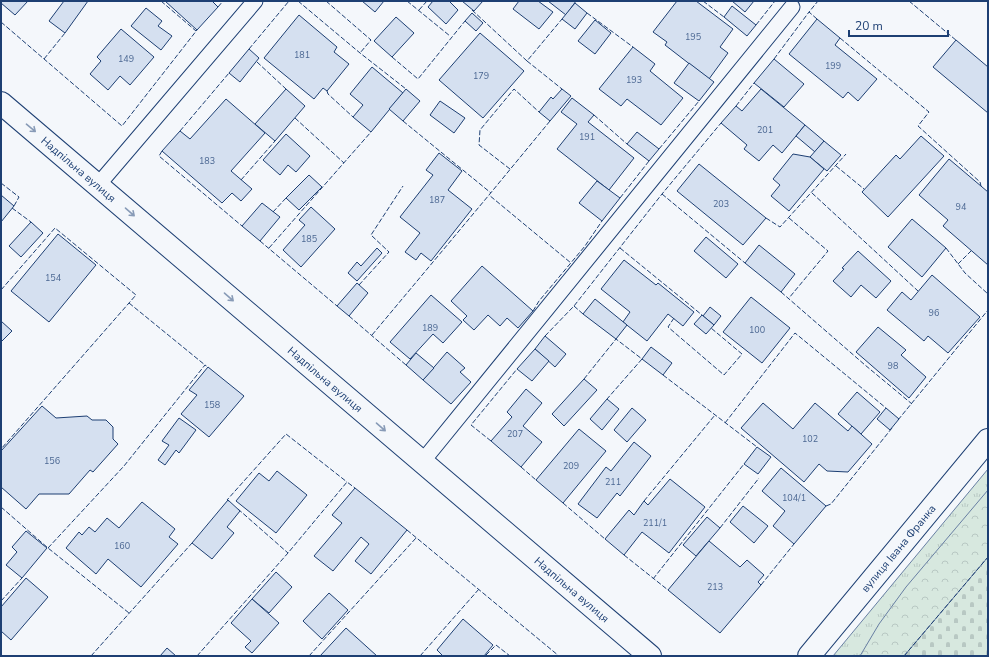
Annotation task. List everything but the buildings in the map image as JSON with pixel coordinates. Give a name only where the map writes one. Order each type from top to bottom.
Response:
[{"type":"main road","name":"Надпільна вулиця","points":[[1,103],[650,656]]},
{"type":"main road","name":"вулиця Івана Франка","points":[[809,656],[988,440]]},
{"type":"lane","points":[[98,185],[255,1]]},
{"type":"lane","points":[[422,462],[792,7]]},
{"type":"green space","points":[[988,469],[988,542],[891,656],[833,656]]},
{"type":"green space","points":[[988,490],[988,656],[860,656],[879,624],[906,587]]},
{"type":"green space","points":[[988,557],[988,656],[904,656]]},
{"type":"fence","points":[[161,1],[196,31]]},
{"type":"fence","points":[[218,7],[223,1]]},
{"type":"fence","points":[[249,49],[289,1]]},
{"type":"fence","points":[[298,1],[406,89]]},
{"type":"fence","points":[[326,1],[371,40],[360,53]]},
{"type":"fence","points":[[407,1],[450,36]]},
{"type":"fence","points":[[419,10],[427,1]]},
{"type":"fence","points":[[703,1],[724,17]]},
{"type":"fence","points":[[756,25],[775,1]]},
{"type":"fence","points":[[817,19],[809,12],[818,1]]},
{"type":"fence","points":[[909,1],[957,41]]},
{"type":"fence","points":[[472,10],[527,61],[562,19]]},
{"type":"fence","points":[[774,59],[809,12]]},
{"type":"fence","points":[[587,13],[633,47]]},
{"type":"fence","points":[[392,57],[418,79],[465,21]]},
{"type":"fence","points":[[1,22],[122,126],[197,30]]},
{"type":"fence","points":[[44,59],[65,33]]},
{"type":"fence","points":[[840,38],[929,112],[918,126],[980,182],[981,186]]},
{"type":"fence","points":[[527,61],[562,89]]},
{"type":"fence","points":[[257,62],[286,89]]},
{"type":"fence","points":[[180,131],[229,73]]},
{"type":"fence","points":[[736,106],[754,83]]},
{"type":"fence","points":[[510,169],[479,145],[480,130],[514,89],[539,112]]},
{"type":"fence","points":[[327,91],[328,94],[353,117]]},
{"type":"fence","points":[[659,149],[699,101]]},
{"type":"fence","points":[[594,115],[627,144]]},
{"type":"fence","points":[[295,118],[344,163]]},
{"type":"fence","points":[[403,121],[491,193]]},
{"type":"fence","points":[[550,121],[489,195],[571,263]]},
{"type":"fence","points":[[545,336],[574,306],[662,194],[721,123]]},
{"type":"fence","points":[[269,248],[371,132]]},
{"type":"fence","points":[[241,180],[275,141]]},
{"type":"fence","points":[[162,151],[159,156],[242,226]]},
{"type":"fence","points":[[766,218],[780,227],[846,154]]},
{"type":"fence","points":[[620,198],[649,161]]},
{"type":"fence","points":[[836,166],[864,189]]},
{"type":"fence","points":[[1,183],[19,197],[14,206]]},
{"type":"fence","points":[[359,285],[389,252],[371,235],[403,186]]},
{"type":"fence","points":[[812,193],[918,291]]},
{"type":"fence","points":[[662,194],[745,263]]},
{"type":"fence","points":[[372,335],[489,195]]},
{"type":"fence","points":[[273,212],[286,198]]},
{"type":"fence","points":[[12,208],[31,222]]},
{"type":"fence","points":[[789,218],[828,251],[789,298]]},
{"type":"fence","points":[[533,311],[539,301],[585,246],[602,221]]},
{"type":"fence","points":[[1,290],[55,228],[136,295],[1,449]]},
{"type":"fence","points":[[260,241],[337,306]]},
{"type":"fence","points":[[620,248],[702,315]]},
{"type":"fence","points":[[946,248],[965,273],[988,294]]},
{"type":"fence","points":[[958,264],[971,251]]},
{"type":"fence","points":[[781,292],[912,404]]},
{"type":"fence","points":[[129,303],[205,365]]},
{"type":"fence","points":[[574,306],[583,314]]},
{"type":"fence","points":[[898,420],[988,310]]},
{"type":"fence","points":[[349,316],[406,365]]},
{"type":"fence","points":[[674,318],[668,327],[724,375],[742,354],[711,328]]},
{"type":"fence","points":[[725,423],[795,333],[886,408]]},
{"type":"fence","points":[[584,379],[616,339],[642,359],[607,399]]},
{"type":"fence","points":[[48,548],[124,466],[205,365],[208,367]]},
{"type":"fence","points":[[491,441],[471,425],[517,369]]},
{"type":"fence","points":[[663,375],[757,447]]},
{"type":"fence","points":[[644,501],[715,415]]},
{"type":"fence","points":[[826,506],[831,504],[892,428]]},
{"type":"fence","points":[[229,501],[227,500],[286,434],[347,482]]},
{"type":"fence","points":[[653,579],[744,464]]},
{"type":"fence","points":[[521,467],[536,480]]},
{"type":"fence","points":[[720,528],[759,478]]},
{"type":"fence","points":[[197,656],[288,553],[347,482],[355,488]]},
{"type":"fence","points":[[563,503],[605,539]]},
{"type":"fence","points":[[1,507],[48,548],[129,613]]},
{"type":"fence","points":[[238,509],[288,553]]},
{"type":"fence","points":[[407,530],[559,656]]},
{"type":"fence","points":[[309,656],[416,538]]},
{"type":"fence","points":[[91,656],[192,543]]},
{"type":"fence","points":[[761,585],[794,544]]},
{"type":"fence","points":[[624,555],[668,590]]},
{"type":"fence","points":[[904,656],[988,557]]},
{"type":"fence","points":[[1,601],[22,578]]},
{"type":"fence","points":[[420,656],[479,589]]},
{"type":"fence","points":[[486,655],[496,645],[510,656]]}]
